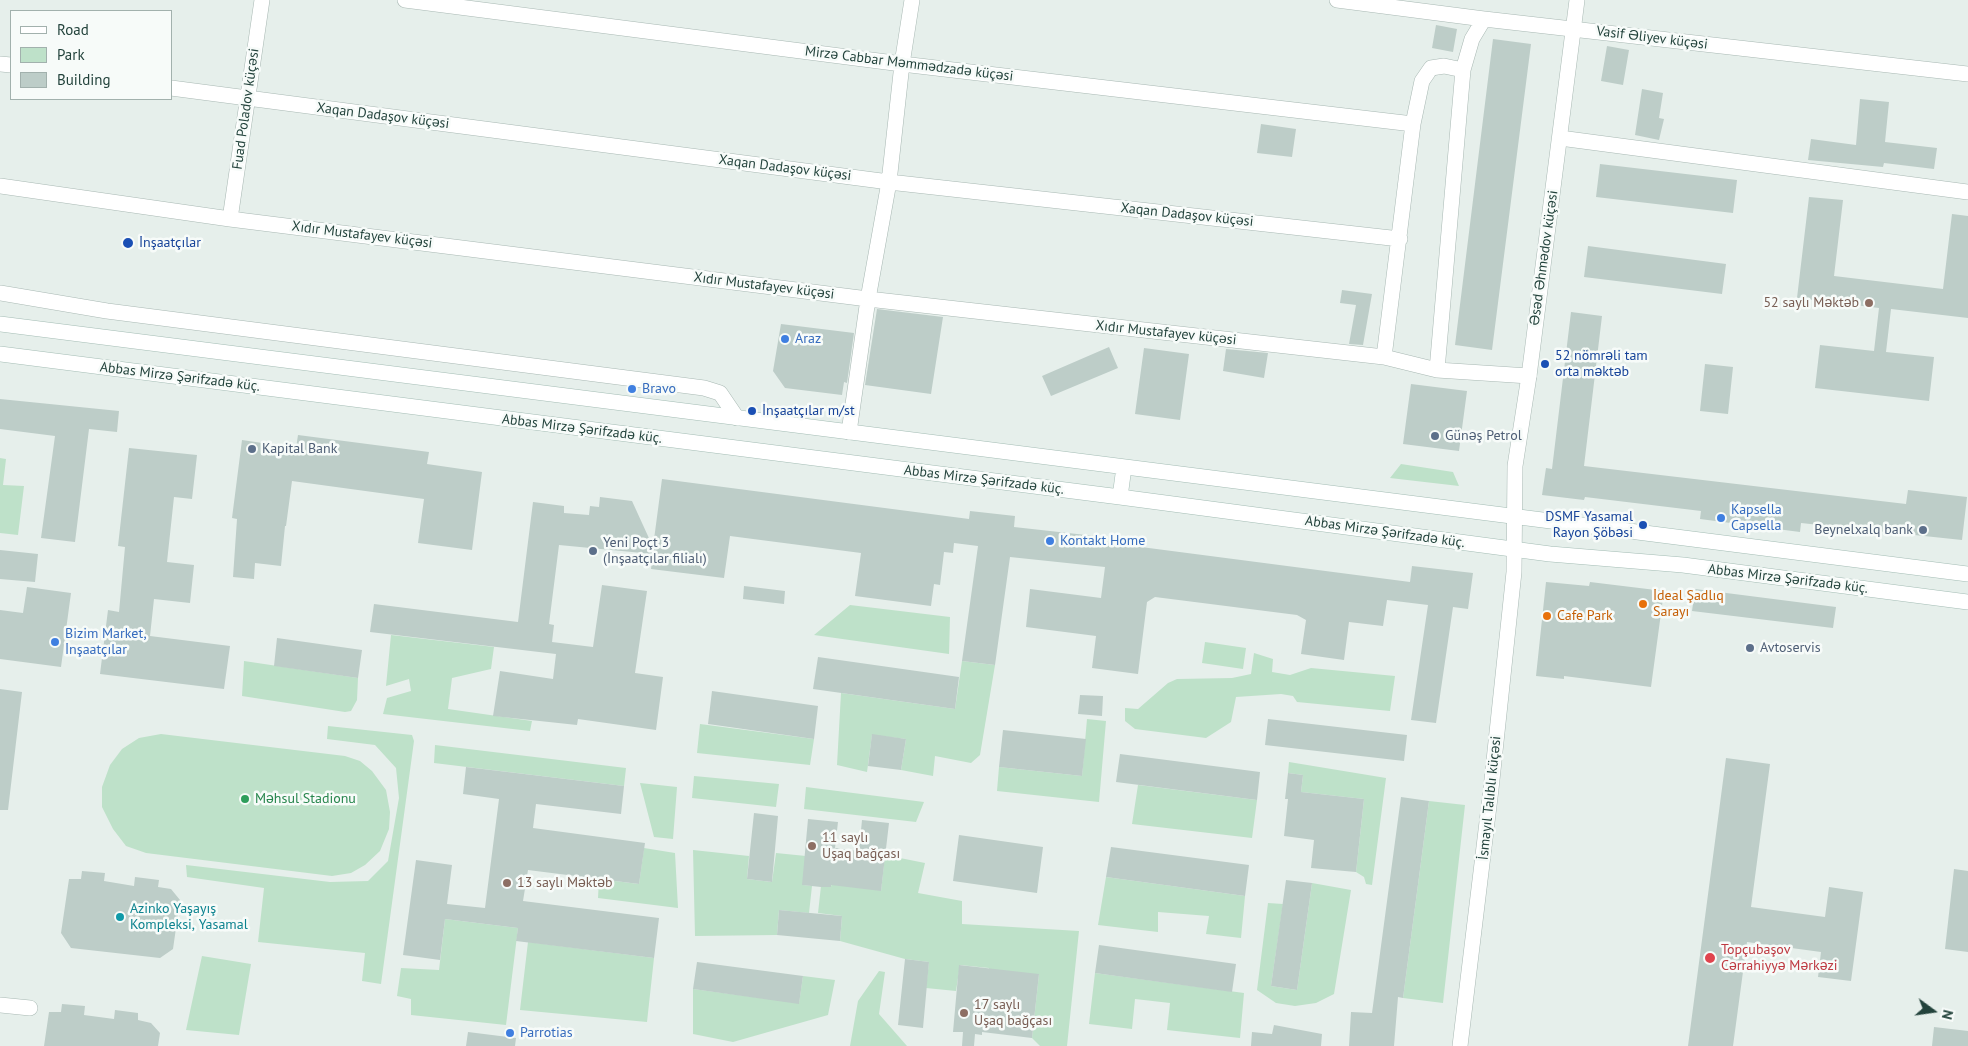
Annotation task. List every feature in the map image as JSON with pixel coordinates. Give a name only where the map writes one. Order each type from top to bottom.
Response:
[{"type":"street","name":"Fuad Poladov küçəsi","points":[[230,219],[262,0]]},
{"type":"street","name":"Mirzə Cabbar Məmmədzadə küçəsi","points":[[405,0],[902,64],[1413,124]]},
{"type":"street","points":[[849,432],[868,299],[889,182],[902,64],[912,0]]},
{"type":"street","name":"Vasif Əliyev küçəsi","points":[[1337,0],[1484,19],[1968,74]]},
{"type":"street","name":"Əsəd Əhmədov küçəsi","points":[[1516,515],[1516,466],[1577,0]]},
{"type":"street","points":[[1437,370],[1463,70],[1472,40],[1484,19]]},
{"type":"street","points":[[1384,357],[1413,124],[1422,81],[1430,68],[1444,66],[1463,70]]},
{"type":"street","name":"Xaqan Dadaşov küçəsi","points":[[172,88],[889,182],[1400,239]]},
{"type":"street","points":[[1560,138],[1968,192]]},
{"type":"street","name":"Xıdır Mustafayev küçəsi","points":[[0,186],[230,219],[868,299],[1384,357],[1437,370],[1529,376]]},
{"type":"street","points":[[0,293],[116,312],[704,388],[720,393],[737,418]]},
{"type":"street","points":[[0,324],[1124,467],[1120,497]]},
{"type":"street","name":"Abbas Mirzə Şərifzadə küç.","points":[[0,354],[1120,497],[1550,554],[1684,565],[1968,602]]},
{"type":"street","name":"Abbas Mirzə Şərifzadə küç.","points":[[1124,467],[1516,515],[1968,574]]},
{"type":"street","name":"İsmayıl Talıblı küçəsi","points":[[1460,1046],[1492,779],[1516,549],[1516,515]]},
{"type":"street","points":[[0,1005],[30,1008]]},
{"type":"green space","points":[[0,458],[6,459],[3,485],[24,486],[18,535],[0,533]]},
{"type":"green space","points":[[1401,464],[1453,472],[1459,486],[1390,478]]},
{"type":"green space","points":[[850,605],[950,617],[949,654],[814,635]]},
{"type":"green space","points":[[391,635],[494,647],[491,669],[452,678],[448,709],[532,721],[530,731],[383,714],[387,698],[411,691],[409,679],[386,686]]},
{"type":"green space","points":[[1205,642],[1246,648],[1243,669],[1202,663]]},
{"type":"green space","points":[[1254,653],[1273,659],[1272,672],[1290,675],[1311,668],[1395,676],[1390,711],[1297,702],[1293,696],[1281,694],[1236,697],[1231,722],[1206,738],[1135,729],[1125,721],[1125,708],[1138,709],[1168,683],[1177,679],[1232,678],[1251,674]]},
{"type":"green space","points":[[244,661],[358,678],[357,700],[351,711],[345,712],[242,696]]},
{"type":"green space","points":[[962,661],[995,665],[980,755],[971,763],[935,756],[933,776],[901,770],[906,739],[872,735],[867,772],[837,765],[841,693],[955,709]]},
{"type":"green space","points":[[1087,719],[1106,721],[1099,802],[997,791],[999,767],[1082,776]]},
{"type":"green space","points":[[700,724],[814,739],[810,765],[697,753]]},
{"type":"green space","points":[[328,726],[412,735],[414,741],[381,984],[362,981],[365,953],[258,942],[264,888],[187,877],[186,865],[330,882],[368,881],[388,861],[399,798],[396,768],[375,745],[327,739]]},
{"type":"green space","name":"Məhsul Stadionu","points":[[161,734],[345,756],[360,761],[372,771],[386,790],[390,812],[389,829],[380,851],[365,865],[351,873],[332,876],[146,853],[126,846],[113,829],[102,807],[102,787],[110,765],[122,749],[139,738]]},
{"type":"green space","points":[[435,745],[626,768],[624,786],[434,763]]},
{"type":"green space","points":[[1289,762],[1386,778],[1372,885],[1366,884],[1364,877],[1356,872],[1364,799],[1301,792],[1303,775],[1288,773]]},
{"type":"green space","points":[[694,776],[779,784],[776,807],[692,798]]},
{"type":"green space","points":[[640,783],[677,787],[673,839],[654,837]]},
{"type":"green space","points":[[1138,785],[1257,800],[1252,838],[1132,824]]},
{"type":"green space","points":[[806,787],[924,802],[916,822],[804,809]]},
{"type":"green space","points":[[1429,801],[1465,805],[1443,1003],[1403,998]]},
{"type":"green space","points":[[644,848],[675,853],[678,908],[598,898],[599,879],[639,884]]},
{"type":"green space","points":[[693,850],[749,856],[747,879],[772,882],[776,853],[806,856],[803,885],[812,886],[809,913],[779,910],[777,935],[695,936]]},
{"type":"green space","points":[[885,855],[925,863],[918,893],[962,901],[962,924],[1079,931],[1067,1046],[1040,1046],[1032,1038],[1039,974],[986,994],[989,968],[960,965],[956,991],[926,988],[929,962],[905,959],[840,941],[842,916],[818,913],[821,886],[831,887],[834,858],[881,891]]},
{"type":"green space","points":[[1106,877],[1245,896],[1241,938],[1206,934],[1209,916],[1158,912],[1158,932],[1098,925]]},
{"type":"green space","points":[[1312,883],[1351,890],[1334,994],[1316,1003],[1295,1006],[1276,1003],[1257,990],[1268,903],[1283,904],[1271,986],[1297,990]]},
{"type":"green space","points":[[445,919],[518,928],[506,1025],[411,1015],[411,999],[397,996],[401,968],[439,970]]},
{"type":"green space","points":[[528,942],[654,958],[647,1022],[520,1010]]},
{"type":"green space","points":[[202,956],[251,964],[239,1035],[186,1030]]},
{"type":"green space","points":[[879,971],[885,972],[879,1014],[907,1046],[850,1046],[858,1001]]},
{"type":"green space","points":[[1095,973],[1244,993],[1240,1038],[1167,1030],[1170,1003],[1135,999],[1132,1029],[1089,1024]]},
{"type":"green space","points":[[803,976],[835,980],[828,1015],[733,1042],[693,1034],[693,989],[799,1003]]},
{"type":"building","points":[[1436,25],[1457,29],[1453,52],[1432,48]]},
{"type":"building","points":[[1493,39],[1531,44],[1492,350],[1455,345]]},
{"type":"building","points":[[1607,46],[1629,50],[1623,85],[1601,81]]},
{"type":"building","points":[[1642,89],[1663,93],[1659,118],[1664,119],[1659,140],[1635,135]]},
{"type":"building","points":[[1860,99],[1889,102],[1885,142],[1937,148],[1934,169],[1884,163],[1883,167],[1808,160],[1811,139],[1856,145]]},
{"type":"building","points":[[1261,124],[1296,129],[1292,157],[1257,153]]},
{"type":"building","points":[[1600,164],[1737,180],[1733,213],[1596,197]]},
{"type":"building","points":[[1809,197],[1843,200],[1834,276],[1943,289],[1952,214],[1968,216],[1968,318],[1891,309],[1886,352],[1934,357],[1929,401],[1815,388],[1820,345],[1874,351],[1879,308],[1797,298]]},
{"type":"building","points":[[1588,246],[1726,264],[1722,294],[1584,277]]},
{"type":"building","points":[[1342,290],[1372,294],[1363,345],[1349,344],[1356,305],[1340,303]]},
{"type":"building","points":[[877,309],[943,317],[931,394],[865,385]]},
{"type":"building","points":[[1571,312],[1602,316],[1584,466],[1906,504],[1908,490],[1967,497],[1962,540],[1801,523],[1800,532],[1700,519],[1701,511],[1585,497],[1584,500],[1542,495],[1546,468],[1552,469]]},
{"type":"building","points":[[781,324],[854,333],[847,383],[844,382],[842,395],[785,388],[773,371]]},
{"type":"building","points":[[1109,347],[1118,368],[1051,396],[1042,376]]},
{"type":"building","points":[[1144,348],[1189,354],[1180,420],[1135,414]]},
{"type":"building","points":[[1226,349],[1268,353],[1264,378],[1223,371]]},
{"type":"building","points":[[1705,364],[1733,367],[1728,414],[1700,411]]},
{"type":"building","points":[[1411,384],[1467,391],[1459,451],[1403,444]]},
{"type":"building","points":[[0,399],[119,411],[117,432],[89,429],[75,542],[41,538],[55,436],[0,429]]},
{"type":"building","points":[[298,435],[429,452],[427,464],[482,472],[472,550],[418,543],[424,499],[292,481],[281,566],[255,563],[254,579],[233,577],[237,519],[232,518],[242,440],[296,448]]},
{"type":"building","points":[[129,448],[197,455],[192,499],[174,497],[167,562],[194,565],[190,603],[154,599],[150,636],[230,646],[224,689],[100,674],[108,610],[119,612],[125,547],[118,546]]},
{"type":"building","points":[[662,479],[969,519],[970,511],[1015,516],[1014,527],[1095,536],[1095,541],[1410,582],[1412,566],[1473,573],[1468,609],[1453,607],[1436,723],[1411,720],[1428,605],[1387,600],[1383,626],[1349,622],[1344,660],[1301,654],[1306,620],[1297,615],[1155,597],[1147,602],[1138,674],[1092,668],[1096,636],[1026,627],[1030,589],[1101,598],[1105,567],[1010,557],[995,665],[962,661],[978,546],[954,543],[953,553],[944,552],[940,585],[934,584],[931,606],[855,596],[861,553],[730,536],[724,578],[651,569],[653,554],[559,545],[549,624],[554,625],[552,642],[593,647],[602,585],[647,591],[635,673],[663,677],[656,730],[578,719],[577,725],[493,716],[500,671],[553,679],[556,654],[370,632],[374,604],[518,622],[533,502],[564,506],[564,513],[589,515],[590,506],[599,507],[600,497],[632,501],[653,547]]},
{"type":"building","points":[[0,550],[38,554],[35,582],[0,579]]},
{"type":"building","points":[[1546,582],[1589,586],[1590,582],[1664,591],[1651,687],[1564,676],[1564,679],[1536,676]]},
{"type":"building","points":[[744,586],[785,591],[784,604],[743,599]]},
{"type":"building","points":[[27,587],[71,593],[61,667],[0,659],[0,610],[23,613]]},
{"type":"building","points":[[1695,589],[1836,607],[1833,628],[1692,611]]},
{"type":"building","points":[[277,638],[362,650],[358,678],[274,666]]},
{"type":"building","points":[[818,657],[959,677],[955,709],[813,689]]},
{"type":"building","points":[[0,689],[22,692],[8,810],[0,810]]},
{"type":"building","points":[[712,691],[818,706],[814,739],[708,724]]},
{"type":"building","points":[[1080,695],[1103,696],[1102,716],[1078,714]]},
{"type":"building","points":[[1268,719],[1407,735],[1404,761],[1265,745]]},
{"type":"building","points":[[1003,730],[1086,739],[1082,776],[999,767]]},
{"type":"building","points":[[872,734],[906,739],[901,770],[868,766]]},
{"type":"building","points":[[1120,754],[1260,772],[1257,800],[1116,782]]},
{"type":"building","points":[[1726,758],[1770,764],[1751,907],[1825,917],[1829,887],[1863,892],[1851,981],[1818,977],[1821,952],[1747,942],[1733,1046],[1688,1046]]},
{"type":"building","points":[[466,767],[624,786],[621,814],[536,804],[533,828],[645,843],[639,884],[528,870],[523,901],[659,918],[654,958],[516,941],[518,928],[445,919],[440,960],[403,955],[416,860],[452,865],[447,904],[485,908],[499,799],[463,794]]},
{"type":"building","points":[[1288,773],[1303,775],[1301,792],[1364,799],[1356,872],[1311,868],[1314,840],[1284,836],[1288,799],[1285,799]]},
{"type":"building","points":[[1401,797],[1429,801],[1403,998],[1398,997],[1394,1046],[1349,1046],[1351,1012],[1372,1013]]},
{"type":"building","points":[[754,813],[778,816],[772,882],[747,879]]},
{"type":"building","points":[[808,819],[838,822],[835,848],[859,851],[862,820],[889,823],[881,891],[831,885],[831,887],[821,887],[802,885]]},
{"type":"building","points":[[959,835],[1043,847],[1037,893],[953,881]]},
{"type":"building","points":[[1111,847],[1249,865],[1245,896],[1106,877]]},
{"type":"building","points":[[1954,869],[1968,871],[1968,952],[1945,949]]},
{"type":"building","name":"Azinko Yaşayış Kompleksi, Yasamal","points":[[82,871],[105,873],[104,881],[134,886],[135,877],[159,880],[158,887],[171,889],[180,900],[173,949],[160,958],[71,948],[61,933],[69,879],[81,879]]},
{"type":"building","points":[[1286,880],[1312,883],[1297,990],[1271,986]]},
{"type":"building","points":[[779,910],[842,916],[840,941],[777,935]]},
{"type":"building","points":[[1099,945],[1236,964],[1232,992],[1095,973]]},
{"type":"building","points":[[905,959],[929,962],[923,1028],[898,1025]]},
{"type":"building","points":[[697,962],[803,976],[799,1004],[693,989]]},
{"type":"building","points":[[959,965],[1039,974],[1032,1038],[982,1032],[982,1035],[975,1034],[974,1046],[962,1046],[963,1032],[953,1032]]},
{"type":"building","points":[[62,1004],[85,1006],[84,1015],[114,1019],[115,1010],[138,1013],[138,1020],[151,1023],[160,1033],[158,1046],[44,1046],[49,1012],[61,1012]]},
{"type":"building","points":[[1274,1025],[1322,1034],[1321,1046],[1251,1046],[1252,1032],[1272,1034]]},
{"type":"building","points":[[1934,1027],[1968,1031],[1968,1046],[1932,1046]]},
{"type":"building","points":[[468,1032],[516,1038],[515,1046],[466,1046]]},
{"type":"place","name":"İnşaatçılar","points":[[128,243]]},
{"type":"place","name":"52 saylı Məktəb","points":[[1869,303]]},
{"type":"place","name":"Araz","points":[[785,339]]},
{"type":"place","name":"52 nömrəli tam orta məktəb","points":[[1545,364]]},
{"type":"place","name":"Bravo","points":[[632,389]]},
{"type":"place","name":"İnşaatçılar m/st","points":[[752,411]]},
{"type":"place","name":"Günəş Petrol","points":[[1435,436]]},
{"type":"place","name":"Kapital Bank","points":[[252,449]]},
{"type":"place","name":"Kapsella Capsella","points":[[1721,518]]},
{"type":"place","name":"DSMF Yasamal Rayon Şöbəsi","points":[[1643,525]]},
{"type":"place","name":"Beynelxalq bank","points":[[1923,530]]},
{"type":"place","name":"Kontakt Home","points":[[1050,541]]},
{"type":"place","name":"Yeni Poçt 3 (İnşaatçılar filialı)","points":[[593,551]]},
{"type":"place","name":"İdeal Şadlıq Sarayı","points":[[1643,604]]},
{"type":"place","name":"Cafe Park","points":[[1547,616]]},
{"type":"place","name":"Bizim Market, İnşaatçılar","points":[[55,642]]},
{"type":"place","name":"Avtoservis","points":[[1750,648]]},
{"type":"place","name":"Məhsul Stadionu","points":[[245,799]]},
{"type":"place","name":"11 saylı Uşaq bağçası","points":[[812,846]]},
{"type":"place","name":"13 saylı Məktəb","points":[[507,883]]},
{"type":"place","name":"Azinko Yaşayış Kompleksi, Yasamal","points":[[120,917]]},
{"type":"place","name":"Topçubaşov Cərrahiyyə Mərkəzi","points":[[1710,958]]},
{"type":"place","name":"17 saylı Uşaq bağçası","points":[[964,1013]]},
{"type":"place","name":"Parrotias","points":[[510,1033]]}]
